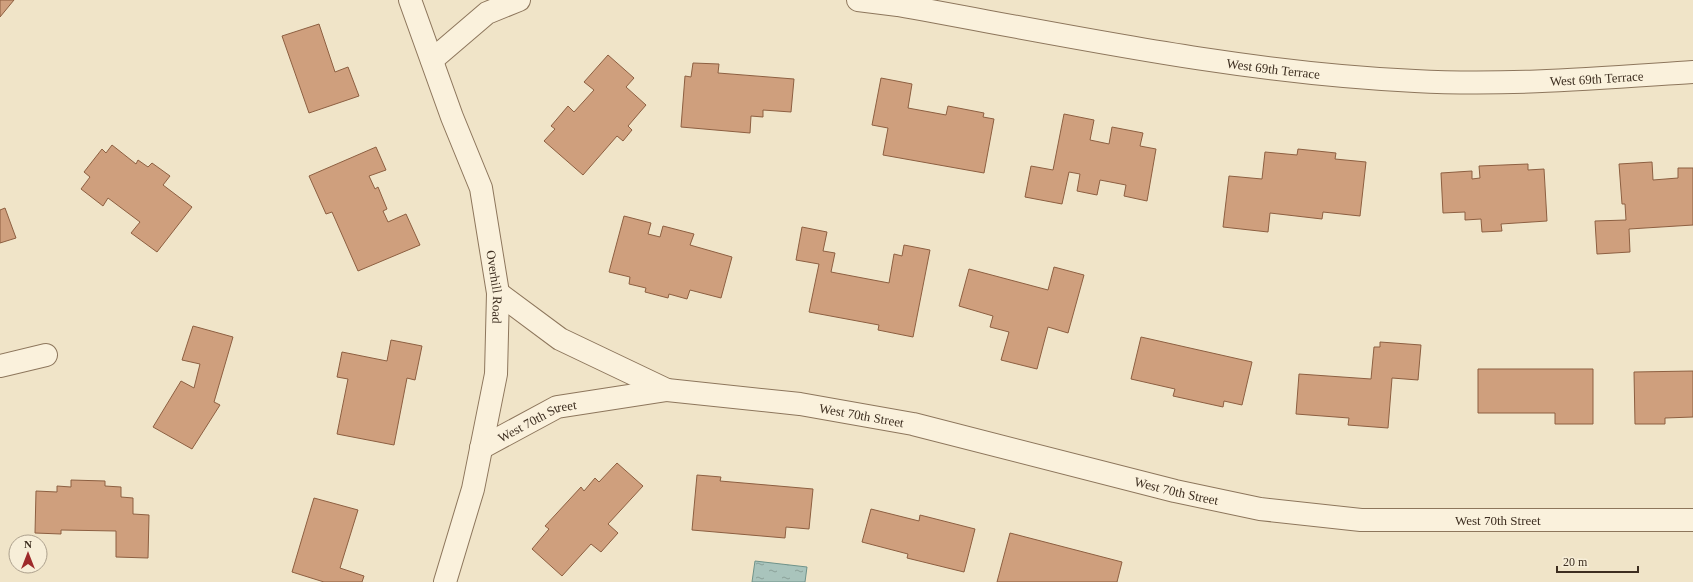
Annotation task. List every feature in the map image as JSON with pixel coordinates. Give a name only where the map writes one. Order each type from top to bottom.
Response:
[{"type":"street","name":"Overhill Road","points":[[410,0],[452,117],[481,188],[498,292],[496,374],[473,489],[445,582]]},
{"type":"street","points":[[432,60],[487,13],[519,0]]},
{"type":"street","name":"West 69th Terrace","points":[[858,0],[898,5],[1215,62],[1327,75],[1417,82],[1505,82],[1693,72]]},
{"type":"street","name":"West 70th Street","points":[[498,292],[560,339],[667,390]]},
{"type":"street","points":[[0,366],[46,355]]},
{"type":"street","name":"West 70th Street","points":[[481,448],[557,407],[667,390],[800,404],[913,424],[1175,491],[1260,508],[1361,520],[1693,520]]},
{"type":"water","points":[[755,561],[807,567],[805,582],[752,582]]},
{"type":"building","points":[[0,0],[14,0],[0,17]]},
{"type":"building","points":[[319,24],[335,72],[348,67],[359,96],[309,113],[282,36]]},
{"type":"building","points":[[608,55],[634,78],[626,87],[646,105],[628,126],[632,130],[623,141],[617,136],[583,175],[544,141],[555,129],[551,126],[568,106],[574,112],[594,90],[584,82]]},
{"type":"building","points":[[693,63],[719,64],[718,73],[794,79],[791,112],[763,110],[763,117],[751,116],[750,133],[681,127],[685,76],[691,77]]},
{"type":"building","points":[[881,78],[912,84],[908,108],[946,115],[948,106],[984,113],[983,117],[994,119],[984,173],[883,155],[888,128],[872,125]]},
{"type":"building","points":[[1064,114],[1094,120],[1090,140],[1109,144],[1112,127],[1143,133],[1140,146],[1156,149],[1147,201],[1124,196],[1126,185],[1100,180],[1097,195],[1077,191],[1080,174],[1069,172],[1062,204],[1025,197],[1031,166],[1053,170]]},
{"type":"building","points":[[112,145],[136,164],[138,160],[148,167],[152,163],[170,176],[163,185],[192,207],[157,252],[131,233],[140,222],[108,198],[103,206],[81,189],[90,177],[84,172],[102,149],[106,153]]},
{"type":"building","points":[[376,147],[386,170],[369,176],[375,189],[378,187],[387,209],[383,211],[388,222],[406,214],[420,245],[358,271],[332,212],[326,214],[309,176]]},
{"type":"building","points":[[1298,149],[1336,153],[1335,159],[1366,162],[1360,216],[1323,212],[1322,219],[1270,213],[1268,232],[1223,227],[1229,176],[1262,179],[1265,152],[1297,155]]},
{"type":"building","points":[[1652,162],[1653,180],[1678,178],[1678,168],[1693,168],[1693,225],[1629,229],[1630,252],[1597,254],[1595,221],[1626,220],[1625,204],[1622,204],[1619,164]]},
{"type":"building","points":[[1528,164],[1528,170],[1544,169],[1547,221],[1501,224],[1502,231],[1482,232],[1481,219],[1465,220],[1465,212],[1443,213],[1441,173],[1472,171],[1472,179],[1480,178],[1479,166]]},
{"type":"building","points":[[5,208],[16,238],[0,243],[0,210]]},
{"type":"building","points":[[624,216],[651,223],[648,234],[660,237],[663,226],[694,234],[690,245],[732,257],[721,298],[690,290],[687,299],[669,294],[668,298],[645,292],[646,288],[629,284],[630,277],[609,272]]},
{"type":"building","points":[[802,227],[827,232],[823,251],[835,253],[831,272],[889,283],[894,254],[902,256],[904,245],[930,250],[913,337],[878,330],[879,325],[809,312],[819,264],[796,260]]},
{"type":"building","points":[[1054,267],[1084,275],[1068,333],[1048,327],[1037,369],[1001,360],[1009,332],[990,327],[993,316],[959,306],[969,269],[1048,290]]},
{"type":"building","points":[[193,326],[233,337],[214,402],[220,405],[192,449],[153,427],[181,381],[194,388],[200,364],[182,360]]},
{"type":"building","points":[[1141,337],[1252,362],[1242,405],[1224,401],[1223,407],[1173,396],[1175,389],[1131,379]]},
{"type":"building","points":[[391,340],[422,346],[415,380],[407,378],[394,445],[337,434],[348,379],[337,377],[342,352],[387,361]]},
{"type":"building","points":[[1380,342],[1421,345],[1418,380],[1392,378],[1388,428],[1348,425],[1349,418],[1296,414],[1299,374],[1371,379],[1374,347],[1380,347]]},
{"type":"building","points":[[1478,369],[1593,369],[1593,424],[1555,424],[1555,413],[1478,413]]},
{"type":"building","points":[[1693,371],[1693,417],[1665,418],[1665,424],[1635,424],[1634,372]]},
{"type":"building","points":[[617,463],[643,486],[608,524],[618,533],[601,552],[591,544],[562,576],[532,549],[549,529],[545,526],[581,487],[584,491],[595,478],[599,482]]},
{"type":"building","points":[[697,475],[721,477],[720,481],[813,489],[809,529],[786,527],[785,538],[692,530]]},
{"type":"building","points":[[71,480],[105,481],[105,486],[121,487],[121,497],[133,498],[133,514],[149,515],[148,558],[116,557],[116,531],[61,530],[61,534],[35,533],[36,491],[57,492],[57,486],[71,487]]},
{"type":"building","points":[[314,498],[358,510],[340,568],[364,576],[362,582],[324,582],[292,572]]},
{"type":"building","points":[[871,509],[919,521],[920,515],[975,529],[964,572],[907,558],[908,554],[862,542]]},
{"type":"building","points":[[1010,533],[1122,562],[1117,582],[997,582]]}]
